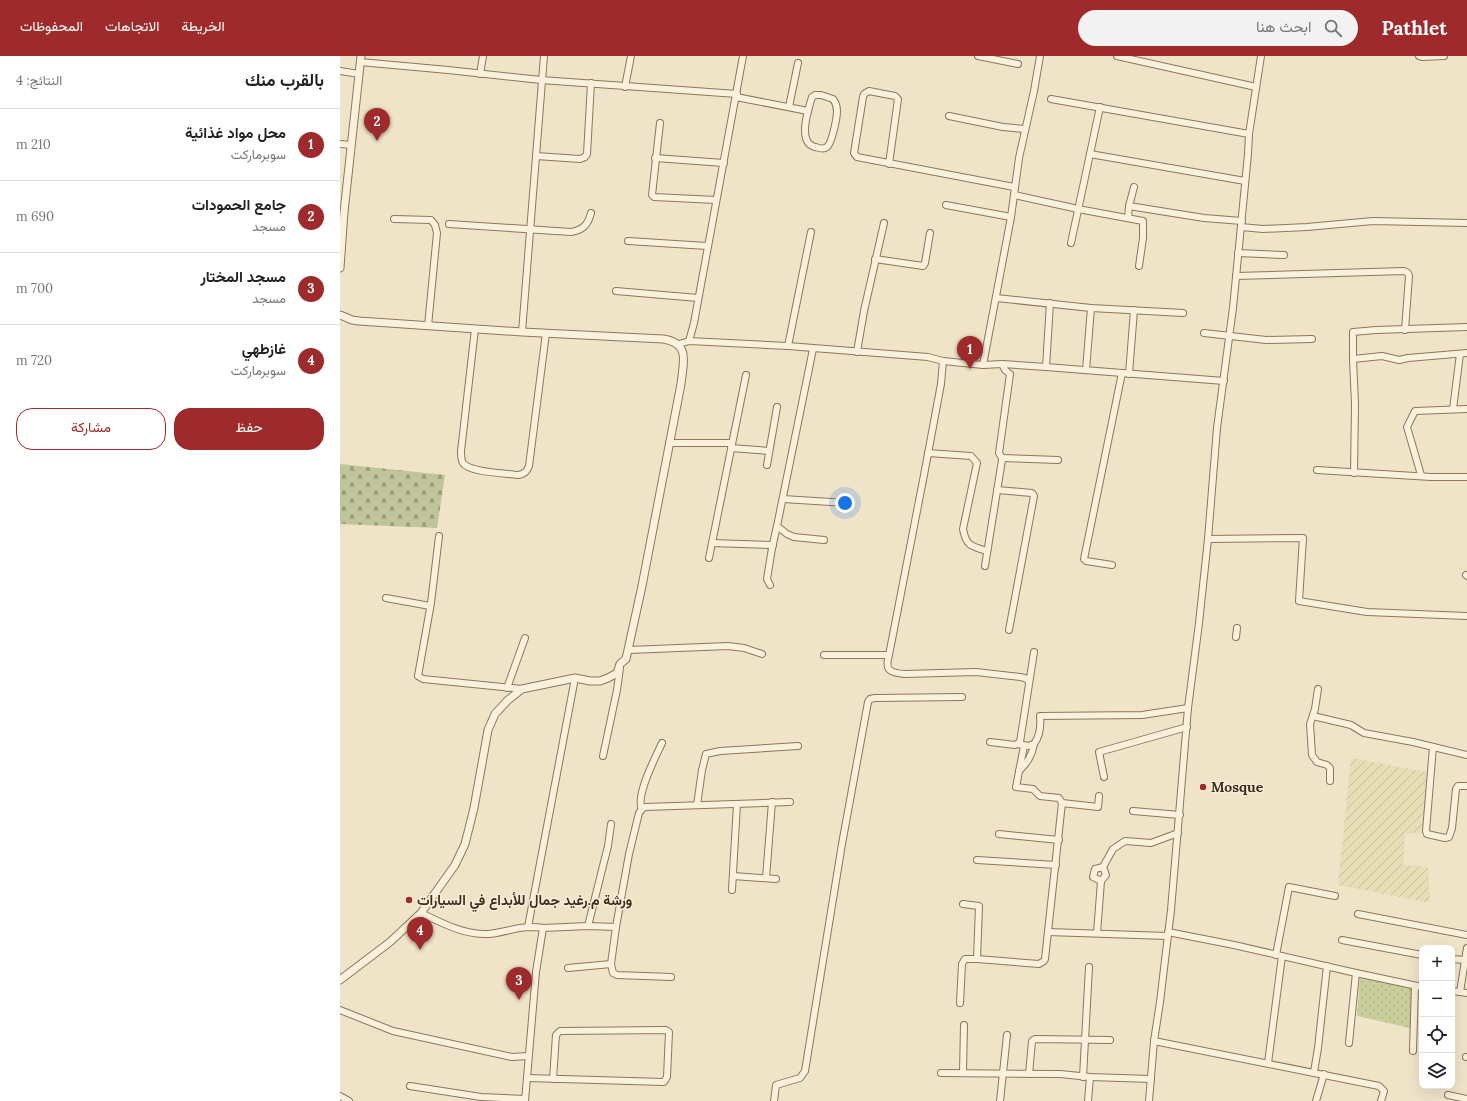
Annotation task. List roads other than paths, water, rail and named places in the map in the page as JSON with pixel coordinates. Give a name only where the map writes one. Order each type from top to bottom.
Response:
[{"type":"street","points":[[480,74],[483,56]]},
{"type":"street","points":[[522,332],[544,56]]},
{"type":"street","points":[[625,87],[631,56]]},
{"type":"street","points":[[689,341],[692,333],[743,56]]},
{"type":"street","points":[[978,56],[1018,64]]},
{"type":"street","points":[[983,365],[1011,217],[1014,187],[1040,56]]},
{"type":"street","points":[[1117,56],[1256,87]]},
{"type":"street","points":[[1148,1101],[1168,934],[1180,815],[1188,708],[1208,539],[1217,428],[1236,276],[1249,134],[1260,56]]},
{"type":"street","points":[[1418,56],[1444,56]]},
{"type":"street","points":[[340,268],[343,187],[351,145],[360,59],[480,74],[736,96],[808,111]]},
{"type":"street","points":[[789,107],[798,63]]},
{"type":"street","points":[[340,71],[359,74]]},
{"type":"street","points":[[536,156],[580,159],[585,157],[587,154],[591,84]]},
{"type":"street","points":[[889,164],[898,99],[895,96],[870,91],[864,94],[863,97],[854,155],[859,158],[889,164],[1014,187]]},
{"type":"street","points":[[815,95],[821,95],[833,99],[836,104],[837,111],[831,142],[827,147],[822,149],[810,146],[807,142],[805,136],[808,111],[812,97],[815,95]]},
{"type":"street","points":[[1051,99],[1249,134]]},
{"type":"street","points":[[1071,243],[1100,107]]},
{"type":"street","points":[[949,116],[1003,127],[1025,129]]},
{"type":"street","points":[[660,123],[652,195],[654,197],[716,200]]},
{"type":"street","points":[[340,144],[351,145]]},
{"type":"street","points":[[1090,154],[1245,181]]},
{"type":"street","points":[[655,158],[724,162]]},
{"type":"street","points":[[1128,218],[1129,206],[1134,187]]},
{"type":"street","points":[[1014,195],[1143,221],[1143,238],[1139,266]]},
{"type":"street","points":[[946,205],[1011,217]]},
{"type":"street","points":[[1129,206],[1263,228],[1307,227],[1374,221],[1467,223]]},
{"type":"street","points":[[449,224],[557,232],[578,231],[587,224],[591,213]]},
{"type":"street","points":[[394,219],[431,220],[435,225],[437,233],[428,326]]},
{"type":"street","points":[[857,352],[875,259],[884,223]]},
{"type":"street","points":[[788,346],[810,232]]},
{"type":"street","points":[[875,259],[923,266],[925,263],[930,233]]},
{"type":"street","points":[[628,241],[707,246]]},
{"type":"street","points":[[1238,253],[1284,255]]},
{"type":"street","points":[[1236,276],[1404,271],[1408,273],[1409,276],[1405,330]]},
{"type":"street","points":[[616,291],[698,298]]},
{"type":"street","points":[[996,298],[1091,308],[1183,313]]},
{"type":"street","points":[[1046,367],[1050,304]]},
{"type":"street","points":[[1086,370],[1091,308]]},
{"type":"street","points":[[1129,374],[1134,310]]},
{"type":"street","points":[[340,315],[352,320],[522,332],[663,339],[672,340],[679,344],[684,356],[681,384],[629,650],[626,659],[620,664],[617,672],[604,679],[590,681],[575,678],[522,689],[420,678],[418,674],[430,606],[439,536]]},
{"type":"street","points":[[1354,473],[1355,404],[1353,332],[1467,327]]},
{"type":"street","points":[[476,329],[461,460],[464,464],[474,470],[518,475],[526,472],[529,466],[546,333]]},
{"type":"street","points":[[1204,333],[1266,340],[1312,339]]},
{"type":"street","points":[[679,344],[689,341],[788,346],[928,357],[943,361],[983,365],[1002,364],[1224,381]]},
{"type":"street","points":[[770,585],[767,579],[773,545],[784,500],[813,349]]},
{"type":"street","points":[[1353,359],[1382,356],[1399,360],[1467,353]]},
{"type":"street","points":[[1452,409],[1460,354]]},
{"type":"street","points":[[943,361],[941,384],[908,566],[889,655],[888,668],[894,673],[976,672],[1020,677],[1029,681]]},
{"type":"street","points":[[985,566],[1002,458],[999,453],[1010,374],[1005,370],[1002,364]]},
{"type":"street","points":[[1112,565],[1086,562],[1084,559],[1122,374]]},
{"type":"street","points":[[709,558],[746,375]]},
{"type":"street","points":[[767,465],[768,451],[777,407]]},
{"type":"street","points":[[1421,475],[1407,426],[1415,411],[1467,409]]},
{"type":"street","points":[[669,442],[732,446],[768,451]]},
{"type":"street","points":[[928,453],[971,456],[977,463],[963,528],[965,539],[970,545],[987,551]]},
{"type":"street","points":[[1002,458],[1058,460]]},
{"type":"street","points":[[1317,470],[1354,473],[1467,477]]},
{"type":"street","points":[[997,490],[1032,493],[1034,496],[1009,630]]},
{"type":"street","points":[[784,500],[847,503]]},
{"type":"street","points":[[777,526],[787,534],[794,537],[824,540]]},
{"type":"street","points":[[1208,539],[1303,538],[1299,601],[1367,612],[1467,616]]},
{"type":"street","points":[[712,543],[773,545]]},
{"type":"street","points":[[386,598],[430,606]]},
{"type":"street","points":[[1236,637],[1237,628]]},
{"type":"street","points":[[507,688],[525,638]]},
{"type":"street","points":[[629,650],[728,646],[744,648],[762,654]]},
{"type":"street","points":[[960,1003],[962,964],[965,959],[1042,963],[1045,959],[1062,803],[1059,798],[1040,796],[1033,789],[1016,787],[1019,771],[1020,742],[1030,686],[1029,681],[1034,652]]},
{"type":"street","points":[[824,655],[889,655]]},
{"type":"street","points":[[603,756],[617,690],[620,664]]},
{"type":"street","points":[[528,927],[575,678]]},
{"type":"street","points":[[340,980],[390,942],[421,913],[455,865],[465,844],[474,808],[488,730],[495,714],[508,700],[522,689]]},
{"type":"street","points":[[1318,689],[1310,724],[1312,755],[1317,762],[1328,765],[1330,768],[1330,781]]},
{"type":"street","points":[[774,1101],[776,1085],[800,1078],[805,1071],[842,844],[868,702],[870,699],[875,698],[962,697]]},
{"type":"street","points":[[1019,771],[1027,764],[1039,735],[1041,725],[1040,716],[1142,715],[1188,708]]},
{"type":"street","points":[[1313,716],[1351,725],[1364,733],[1467,755]]},
{"type":"street","points":[[1104,777],[1099,752],[1187,727]]},
{"type":"street","points":[[990,742],[1021,745],[1034,744]]},
{"type":"street","points":[[642,808],[640,805],[640,797],[650,769],[662,743]]},
{"type":"street","points":[[697,805],[706,754],[720,751],[798,746]]},
{"type":"street","points":[[1433,747],[1427,834],[1444,838],[1449,836],[1452,828],[1456,789],[1458,786],[1467,786]]},
{"type":"street","points":[[1062,803],[1098,807],[1099,796]]},
{"type":"street","points":[[766,878],[772,802]]},
{"type":"street","points":[[642,808],[790,802]]},
{"type":"street","points":[[732,890],[737,804]]},
{"type":"street","points":[[642,808],[639,813],[629,854],[616,927],[612,964],[613,973],[617,976],[671,977]]},
{"type":"street","points":[[1133,812],[1180,815]]},
{"type":"street","points":[[588,926],[608,846],[611,824]]},
{"type":"street","points":[[1103,868],[1113,849],[1125,841],[1151,843],[1178,833]]},
{"type":"street","points":[[999,834],[1059,840]]},
{"type":"street","points":[[977,860],[1056,865]]},
{"type":"street","points":[[1101,880],[1093,877],[1095,869],[1103,868]]},
{"type":"street","points":[[1097,933],[1101,880],[1106,875],[1103,868]]},
{"type":"street","points":[[733,876],[776,879]]},
{"type":"street","points":[[1268,1063],[1279,955],[1289,887],[1335,896]]},
{"type":"street","points":[[963,904],[979,906],[977,959]]},
{"type":"street","points":[[421,913],[463,931],[476,933],[494,933],[528,927],[616,927]]},
{"type":"street","points":[[1358,914],[1467,935]]},
{"type":"street","points":[[410,1086],[481,1097],[525,1100],[536,972],[543,928]]},
{"type":"street","points":[[1048,932],[1168,934],[1223,942],[1419,987]]},
{"type":"street","points":[[1342,940],[1419,954]]},
{"type":"street","points":[[1464,992],[1467,948]]},
{"type":"street","points":[[1455,959],[1465,960]]},
{"type":"street","points":[[568,968],[612,964]]},
{"type":"street","points":[[1314,1072],[1327,966]]},
{"type":"street","points":[[1083,1077],[1089,967]]},
{"type":"street","points":[[1349,1043],[1356,973]]},
{"type":"street","points":[[1412,1051],[1415,986]]},
{"type":"street","points":[[340,1010],[393,1031],[512,1057],[528,1056]]},
{"type":"street","points":[[962,1073],[964,1025]]},
{"type":"street","points":[[527,1078],[553,1079],[664,1082],[667,1077],[669,1032],[666,1030],[560,1031],[556,1035],[553,1079]]},
{"type":"street","points":[[1000,1101],[1007,1035]]},
{"type":"street","points":[[1029,1074],[1034,1040],[1110,1040]]},
{"type":"street","points":[[1154,1041],[1324,1074],[1381,1087],[1384,1091],[1381,1101]]},
{"type":"street","points":[[941,1072],[1060,1074],[1083,1077],[1151,1079]]},
{"type":"street","points":[[1316,1101],[1324,1074]]},
{"type":"street","points":[[1088,1101],[1090,1077]]},
{"type":"street","points":[[1448,1095],[1467,1099]]},
{"type":"street","points":[[340,1096],[349,1101]]},
{"type":"place","name":"جامع الحمودات","points":[[377,141]]},
{"type":"place","name":"محل مواد غذائية","points":[[970,369]]},
{"type":"place","name":"Mosque","points":[[1203,787]]},
{"type":"place","name":"ورشة م.رغيد جمال للأبداع في السيارات","points":[[409,900]]},
{"type":"place","name":"غازطهي","points":[[420,950]]},
{"type":"place","name":"مسجد المختار","points":[[519,1000]]}]
